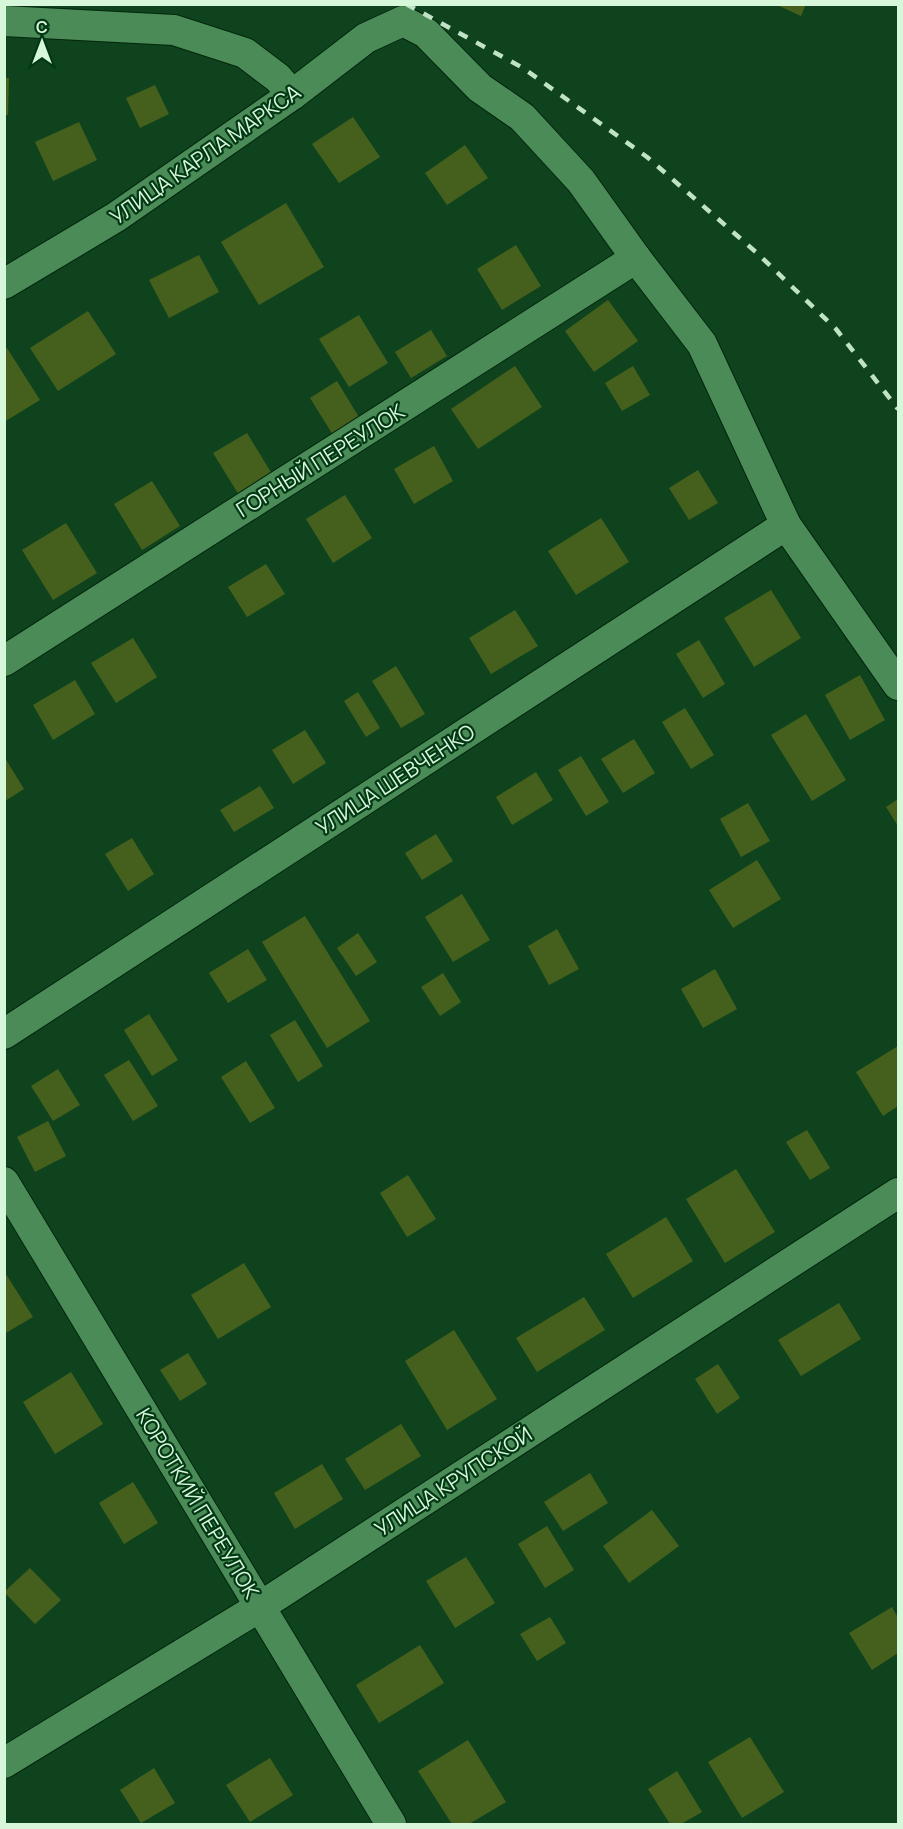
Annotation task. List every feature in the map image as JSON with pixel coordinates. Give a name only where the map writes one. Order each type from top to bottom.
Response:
[{"type":"street","points":[[4,21],[174,30],[245,53],[278,78],[292,95]]},
{"type":"street","name":"УЛИЦА КАРЛА МАРКСА","points":[[4,284],[116,217],[292,95],[366,38],[403,21],[426,33],[480,88],[522,117],[581,181],[636,258]]},
{"type":"street","points":[[636,258],[702,344],[786,525],[898,685]]},
{"type":"street","name":"ГОРНЫЙ ПЕРЕУЛОК","points":[[4,661],[636,258]]},
{"type":"street","name":"УЛИЦА ШЕВЧЕНКО","points":[[4,1034],[786,525]]},
{"type":"street","name":"КОРОТКИЙ ПЕРЕУЛОК","points":[[4,1182],[392,1824]]},
{"type":"street","name":"УЛИЦА КРУПСКОЙ","points":[[4,1763],[261,1606],[898,1193]]},
{"type":"building","points":[[775,4],[806,4],[801,16]]},
{"type":"building","points":[[4,78],[9,78],[8,115],[4,115]]},
{"type":"building","points":[[155,85],[169,114],[140,128],[126,98]]},
{"type":"building","points":[[353,117],[380,157],[339,183],[312,144]]},
{"type":"building","points":[[79,122],[97,160],[53,181],[35,142]]},
{"type":"building","points":[[465,145],[488,178],[447,205],[425,173]]},
{"type":"building","points":[[286,203],[324,267],[259,305],[221,242]]},
{"type":"building","points":[[516,245],[541,286],[502,310],[477,269]]},
{"type":"building","points":[[199,255],[219,292],[169,318],[149,280]]},
{"type":"building","points":[[608,300],[638,341],[594,372],[565,331]]},
{"type":"building","points":[[88,311],[116,354],[58,391],[30,348]]},
{"type":"building","points":[[359,315],[388,363],[349,387],[319,339]]},
{"type":"building","points":[[431,330],[447,356],[411,378],[395,352]]},
{"type":"building","points":[[7,348],[40,400],[4,422],[4,350]]},
{"type":"building","points":[[515,366],[542,407],[478,449],[451,409]]},
{"type":"building","points":[[633,366],[650,395],[622,411],[605,383]]},
{"type":"building","points":[[337,381],[360,419],[333,435],[310,398]]},
{"type":"building","points":[[247,433],[272,474],[239,495],[213,453]]},
{"type":"building","points":[[434,446],[453,481],[414,504],[394,469]]},
{"type":"building","points":[[698,470],[718,503],[689,520],[669,488]]},
{"type":"building","points":[[152,481],[180,526],[142,550],[114,504]]},
{"type":"building","points":[[345,495],[372,538],[333,563],[306,519]]},
{"type":"building","points":[[601,518],[629,562],[576,595],[548,551]]},
{"type":"building","points":[[66,523],[97,573],[53,600],[22,550]]},
{"type":"building","points":[[266,564],[285,594],[247,617],[228,587]]},
{"type":"building","points":[[771,590],[801,638],[754,667],[724,618]]},
{"type":"building","points":[[515,610],[538,646],[491,674],[469,638]]},
{"type":"building","points":[[133,638],[157,677],[116,703],[91,663]]},
{"type":"building","points":[[699,640],[725,684],[703,698],[676,654]]},
{"type":"building","points":[[396,666],[425,714],[401,728],[372,681]]},
{"type":"building","points":[[860,675],[885,720],[850,740],[825,695]]},
{"type":"building","points":[[75,680],[95,714],[53,740],[33,705]]},
{"type":"building","points":[[358,692],[380,728],[366,737],[344,701]]},
{"type":"building","points":[[685,708],[714,755],[691,769],[662,722]]},
{"type":"building","points":[[806,714],[846,780],[812,801],[771,735]]},
{"type":"building","points":[[305,730],[326,763],[293,784],[272,750]]},
{"type":"building","points":[[634,739],[655,773],[623,793],[601,759]]},
{"type":"building","points":[[581,756],[609,802],[586,816],[558,770]]},
{"type":"building","points":[[5,758],[24,789],[5,801]]},
{"type":"building","points":[[536,772],[553,800],[512,825],[496,797]]},
{"type":"building","points":[[260,786],[274,808],[234,832],[220,810]]},
{"type":"building","points":[[898,799],[898,826],[886,807]]},
{"type":"building","points":[[748,803],[770,841],[741,857],[720,819]]},
{"type":"building","points":[[436,834],[453,861],[422,880],[405,853]]},
{"type":"building","points":[[132,838],[154,874],[128,891],[105,854]]},
{"type":"building","points":[[757,860],[781,899],[733,928],[709,890]]},
{"type":"building","points":[[462,894],[490,940],[453,962],[425,917]]},
{"type":"building","points":[[305,916],[370,1021],[327,1048],[262,942]]},
{"type":"building","points":[[557,929],[579,969],[549,985],[528,946]]},
{"type":"building","points":[[358,933],[377,962],[356,976],[337,948]]},
{"type":"building","points":[[248,949],[267,980],[228,1003],[209,973]]},
{"type":"building","points":[[715,969],[737,1009],[703,1028],[681,989]]},
{"type":"building","points":[[443,973],[461,1002],[440,1016],[421,987]]},
{"type":"building","points":[[149,1014],[178,1060],[152,1076],[124,1030]]},
{"type":"building","points":[[295,1020],[323,1066],[298,1082],[270,1035]]},
{"type":"building","points":[[898,1046],[898,1106],[883,1116],[856,1072]]},
{"type":"building","points":[[129,1060],[158,1106],[133,1121],[104,1075]]},
{"type":"building","points":[[246,1061],[275,1108],[250,1123],[221,1077]]},
{"type":"building","points":[[58,1069],[80,1105],[53,1121],[31,1086]]},
{"type":"building","points":[[48,1121],[66,1156],[35,1172],[17,1137]]},
{"type":"building","points":[[807,1130],[830,1168],[810,1180],[786,1142]]},
{"type":"building","points":[[736,1169],[775,1232],[725,1263],[686,1199]]},
{"type":"building","points":[[408,1175],[436,1219],[407,1237],[380,1193]]},
{"type":"building","points":[[666,1217],[693,1261],[633,1298],[606,1254]]},
{"type":"building","points":[[244,1263],[271,1307],[218,1339],[191,1295]]},
{"type":"building","points":[[4,1271],[33,1317],[4,1334]]},
{"type":"building","points":[[584,1297],[605,1330],[537,1372],[516,1338]]},
{"type":"building","points":[[839,1303],[861,1339],[801,1376],[778,1340]]},
{"type":"building","points":[[454,1330],[497,1399],[447,1430],[405,1361]]},
{"type":"building","points":[[188,1353],[207,1384],[180,1401],[160,1370]]},
{"type":"building","points":[[718,1364],[740,1398],[717,1414],[695,1379]]},
{"type":"building","points":[[71,1372],[103,1424],[55,1454],[23,1402]]},
{"type":"building","points":[[401,1424],[421,1456],[365,1490],[345,1459]]},
{"type":"building","points":[[322,1464],[343,1499],[295,1529],[274,1493]]},
{"type":"building","points":[[590,1473],[608,1503],[563,1531],[544,1502]]},
{"type":"building","points":[[133,1482],[158,1523],[124,1544],[99,1503]]},
{"type":"building","points":[[652,1510],[679,1546],[629,1583],[603,1546]]},
{"type":"building","points":[[547,1526],[574,1570],[545,1588],[518,1544]]},
{"type":"building","points":[[466,1557],[495,1603],[455,1628],[426,1581]]},
{"type":"building","points":[[30,1568],[61,1600],[35,1624],[4,1592]]},
{"type":"building","points":[[892,1607],[898,1618],[898,1653],[872,1670],[849,1633]]},
{"type":"building","points":[[550,1617],[566,1643],[537,1661],[520,1634]]},
{"type":"building","points":[[420,1645],[444,1683],[379,1723],[356,1685]]},
{"type":"building","points":[[750,1737],[784,1792],[742,1818],[708,1762]]},
{"type":"building","points":[[468,1740],[506,1802],[469,1824],[452,1824],[418,1771]]},
{"type":"building","points":[[270,1758],[293,1795],[250,1822],[226,1785]]},
{"type":"building","points":[[154,1768],[175,1803],[141,1823],[120,1790]]},
{"type":"building","points":[[677,1771],[702,1812],[681,1824],[670,1824],[648,1789]]},
{"type":"railway","points":[[406,4],[523,68],[647,157],[757,253],[836,329],[898,409]]}]
